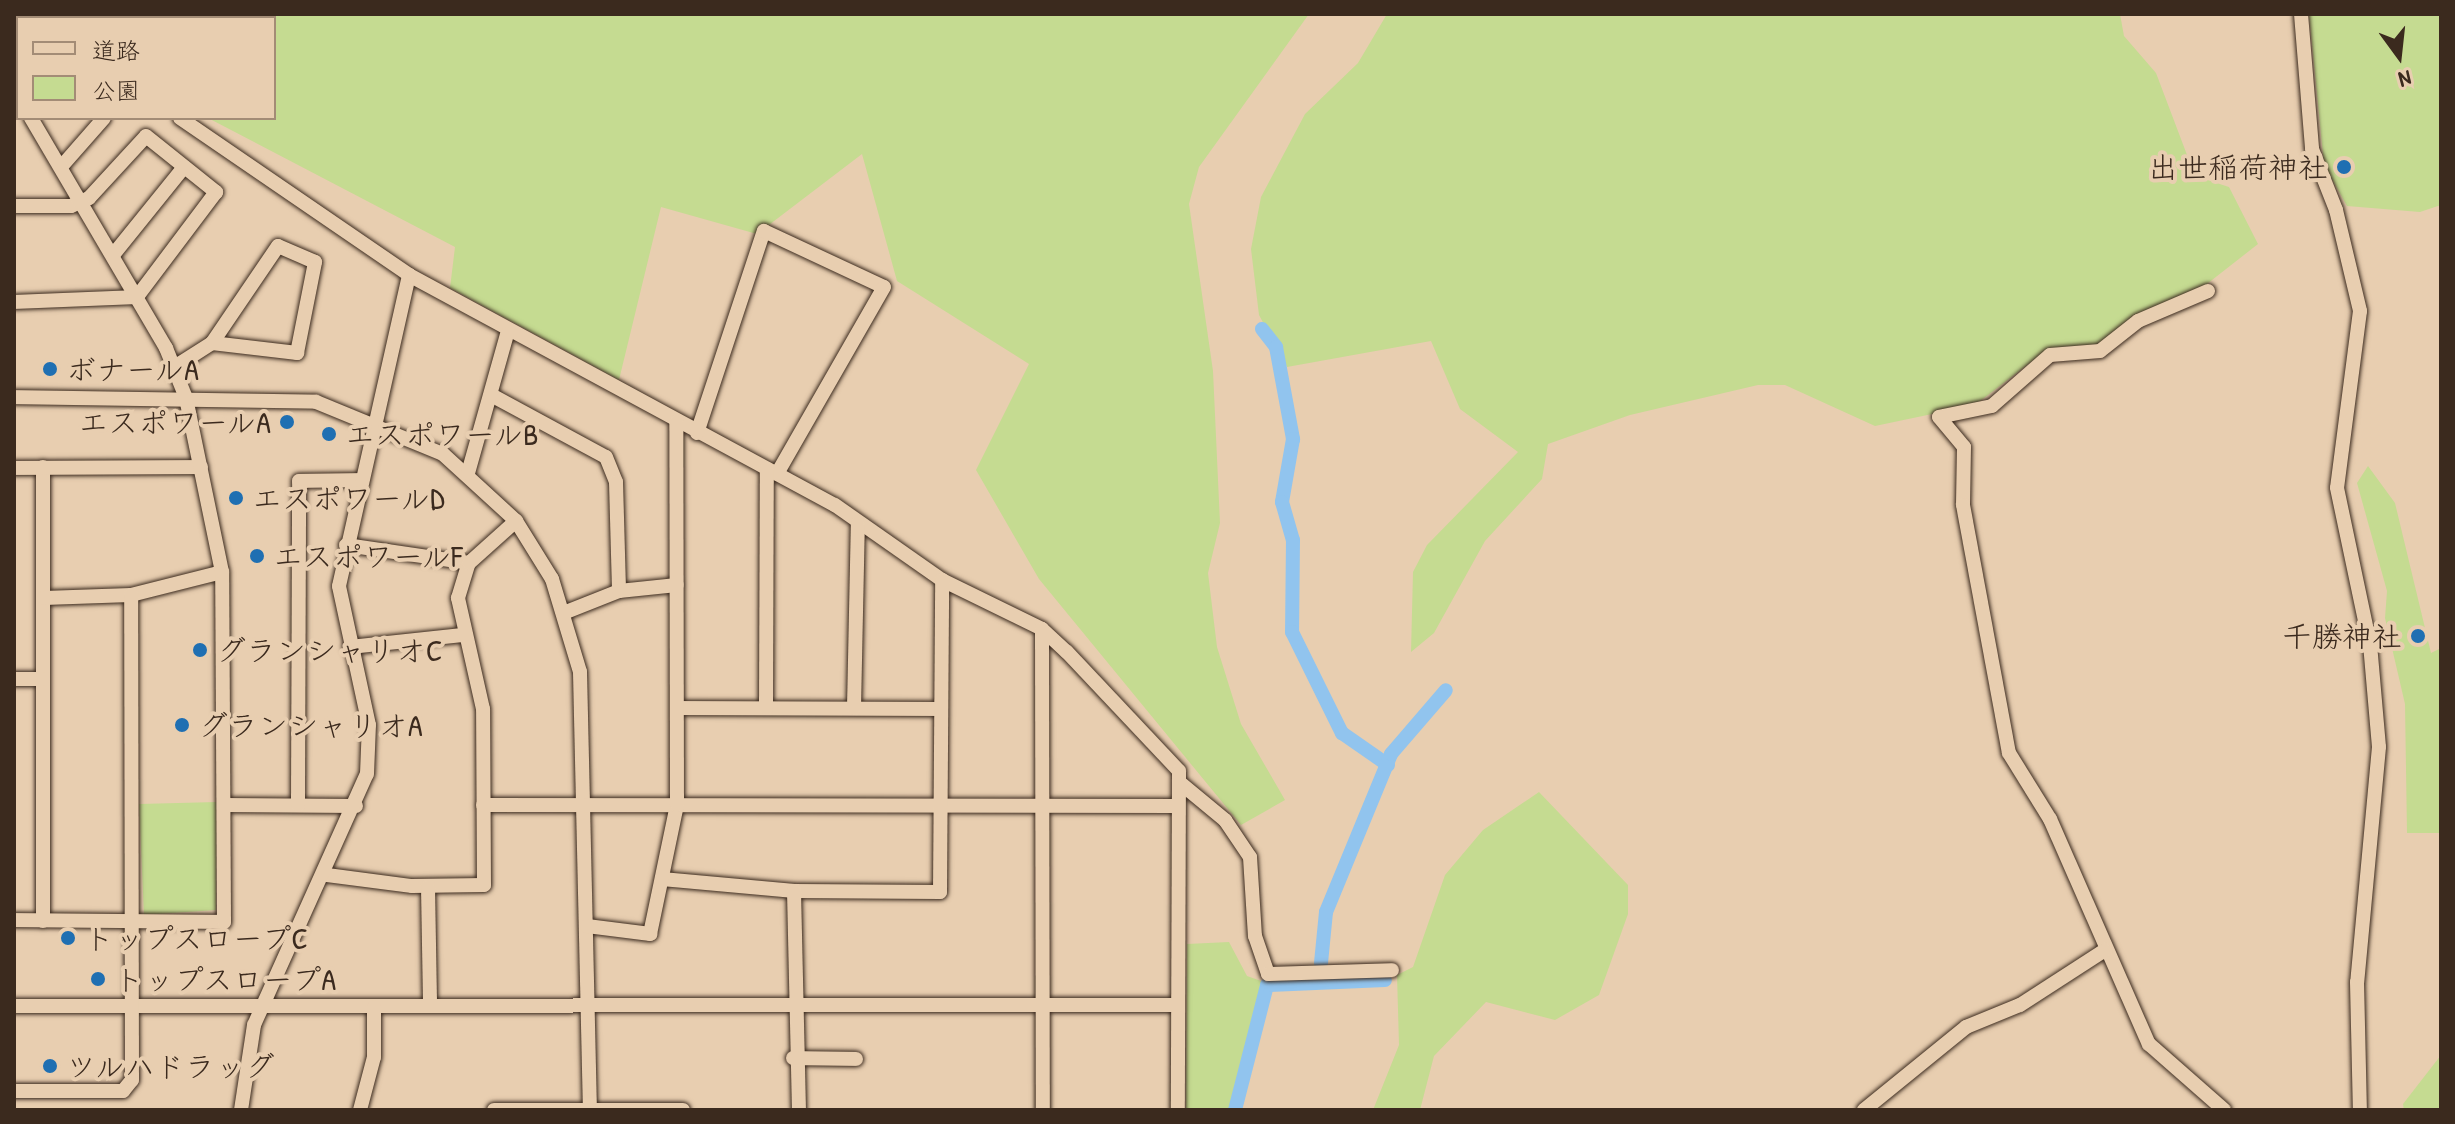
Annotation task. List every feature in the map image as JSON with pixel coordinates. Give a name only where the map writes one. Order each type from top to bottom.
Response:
[{"type":"street","points":[[2301,14],[2312,149],[2336,210],[2360,311],[2338,453],[2338,512],[2370,644],[2379,747],[2357,982],[2360,1110]]},
{"type":"street","points":[[14,920],[224,922],[222,572],[186,398],[176,366],[35,120]]},
{"type":"street","points":[[61,167],[102,120]]},
{"type":"street","points":[[183,120],[409,275],[507,334],[772,472],[942,580],[1042,629],[1179,771],[1178,1110]]},
{"type":"street","points":[[14,206],[81,201],[146,136],[216,192],[137,297]]},
{"type":"street","points":[[113,255],[184,167]]},
{"type":"street","points":[[697,433],[764,231],[884,287],[772,472],[766,708]]},
{"type":"street","points":[[176,366],[212,343],[278,246],[315,262],[297,353],[212,343]]},
{"type":"street","points":[[241,1110],[261,1007],[327,875],[367,774],[369,725],[338,605],[346,545],[373,419],[409,275]]},
{"type":"street","points":[[2208,291],[2138,321],[2100,351],[2050,355],[1992,406],[1939,417],[1964,447],[1963,505],[2009,753],[2050,819],[2105,950],[2149,1044],[2224,1110]]},
{"type":"street","points":[[14,302],[137,297]]},
{"type":"street","points":[[468,473],[493,396],[507,334]]},
{"type":"street","points":[[493,396],[606,457],[616,482],[619,591]]},
{"type":"street","points":[[14,397],[287,398],[373,419],[468,473],[516,521],[566,612],[583,694],[590,1109]]},
{"type":"street","points":[[587,926],[650,934],[677,805],[676,422]]},
{"type":"street","points":[[43,467],[43,921]]},
{"type":"street","points":[[14,468],[201,467]]},
{"type":"street","points":[[298,805],[299,481],[360,480]]},
{"type":"street","points":[[327,875],[428,887],[484,885],[483,709],[462,635],[458,598],[469,563],[516,521]]},
{"type":"street","points":[[854,708],[858,524]]},
{"type":"street","points":[[346,545],[469,563]]},
{"type":"street","points":[[44,598],[131,595],[222,572]]},
{"type":"street","points":[[662,879],[794,891],[940,892],[942,580]]},
{"type":"street","points":[[566,612],[619,591],[677,585]]},
{"type":"street","points":[[14,1091],[129,1087],[131,595]]},
{"type":"street","points":[[1042,629],[1043,1110]]},
{"type":"street","points":[[350,647],[462,635]]},
{"type":"street","points":[[14,679],[43,679]]},
{"type":"street","points":[[678,708],[939,709]]},
{"type":"street","points":[[1179,782],[1225,820],[1250,857],[1255,936],[1268,974],[1392,970]]},
{"type":"street","points":[[224,805],[356,806]]},
{"type":"street","points":[[483,805],[1178,806]]},
{"type":"street","points":[[428,887],[430,1006]]},
{"type":"street","points":[[794,891],[793,1058],[799,1110]]},
{"type":"street","points":[[1864,1110],[1966,1027],[2020,1005],[2105,950]]},
{"type":"street","points":[[14,1006],[1177,1005]]},
{"type":"street","points":[[360,1110],[374,1057],[374,1007]]},
{"type":"street","points":[[793,1058],[856,1059]]},
{"type":"street","points":[[494,1110],[683,1110]]},
{"type":"green space","points":[[242,14],[1309,14],[1199,167],[1189,204],[1213,371],[1220,523],[1208,573],[1217,647],[1241,724],[1285,800],[1241,825],[1039,579],[976,470],[1029,364],[897,281],[862,154],[757,234],[661,207],[619,380],[450,288],[455,247],[212,120],[276,120],[276,16]]},
{"type":"green space","points":[[1387,14],[2120,14],[2124,36],[2156,73],[2195,176],[2229,187],[2258,244],[2198,291],[2102,344],[2048,349],[1975,405],[1875,426],[1785,385],[1758,385],[1630,415],[1548,444],[1542,479],[1485,541],[1434,633],[1411,652],[1413,572],[1427,545],[1518,452],[1460,409],[1431,341],[1287,367],[1259,315],[1251,249],[1261,197],[1305,114],[1358,63]]},
{"type":"green space","points":[[2309,14],[2441,14],[2441,205],[2420,212],[2347,206],[2324,165]]},
{"type":"green space","points":[[2368,466],[2395,503],[2431,653],[2441,648],[2441,833],[2407,833],[2405,704],[2385,618],[2387,591],[2357,483]]},
{"type":"green space","points":[[1539,792],[1628,885],[1628,914],[1599,995],[1555,1020],[1486,1002],[1434,1056],[1420,1110],[1373,1110],[1399,1045],[1397,975],[1413,967],[1445,875],[1483,830]]},
{"type":"green space","points":[[217,802],[216,910],[144,915],[139,804]]},
{"type":"green space","points":[[1229,942],[1247,976],[1264,982],[1231,1110],[1186,1110],[1187,944]]},
{"type":"green space","points":[[2441,1055],[2441,1110],[2404,1110],[2403,1104]]},
{"type":"waterway","points":[[1262,329],[1276,347],[1293,439],[1282,502],[1293,540],[1292,632],[1342,733],[1388,765]]},
{"type":"waterway","points":[[1321,963],[1326,912],[1391,754],[1446,690]]},
{"type":"waterway","points":[[1235,1110],[1267,985],[1385,980]]},
{"type":"place","name":"出世稲荷神社","points":[[2344,167]]},
{"type":"place","name":"ボナールA","points":[[50,369]]},
{"type":"place","name":"エスポワールA","points":[[287,422]]},
{"type":"place","name":"エスポワールB","points":[[329,434]]},
{"type":"place","name":"エスポワールD","points":[[236,498]]},
{"type":"place","name":"エスポワールF","points":[[257,556]]},
{"type":"place","name":"千勝神社","points":[[2418,636]]},
{"type":"place","name":"グランシャリオC","points":[[200,650]]},
{"type":"place","name":"グランシャリオA","points":[[182,725]]},
{"type":"place","name":"トップスロープC","points":[[68,938]]},
{"type":"place","name":"トップスロープA","points":[[98,979]]},
{"type":"place","name":"ツルハドラッグ","points":[[50,1066]]}]
